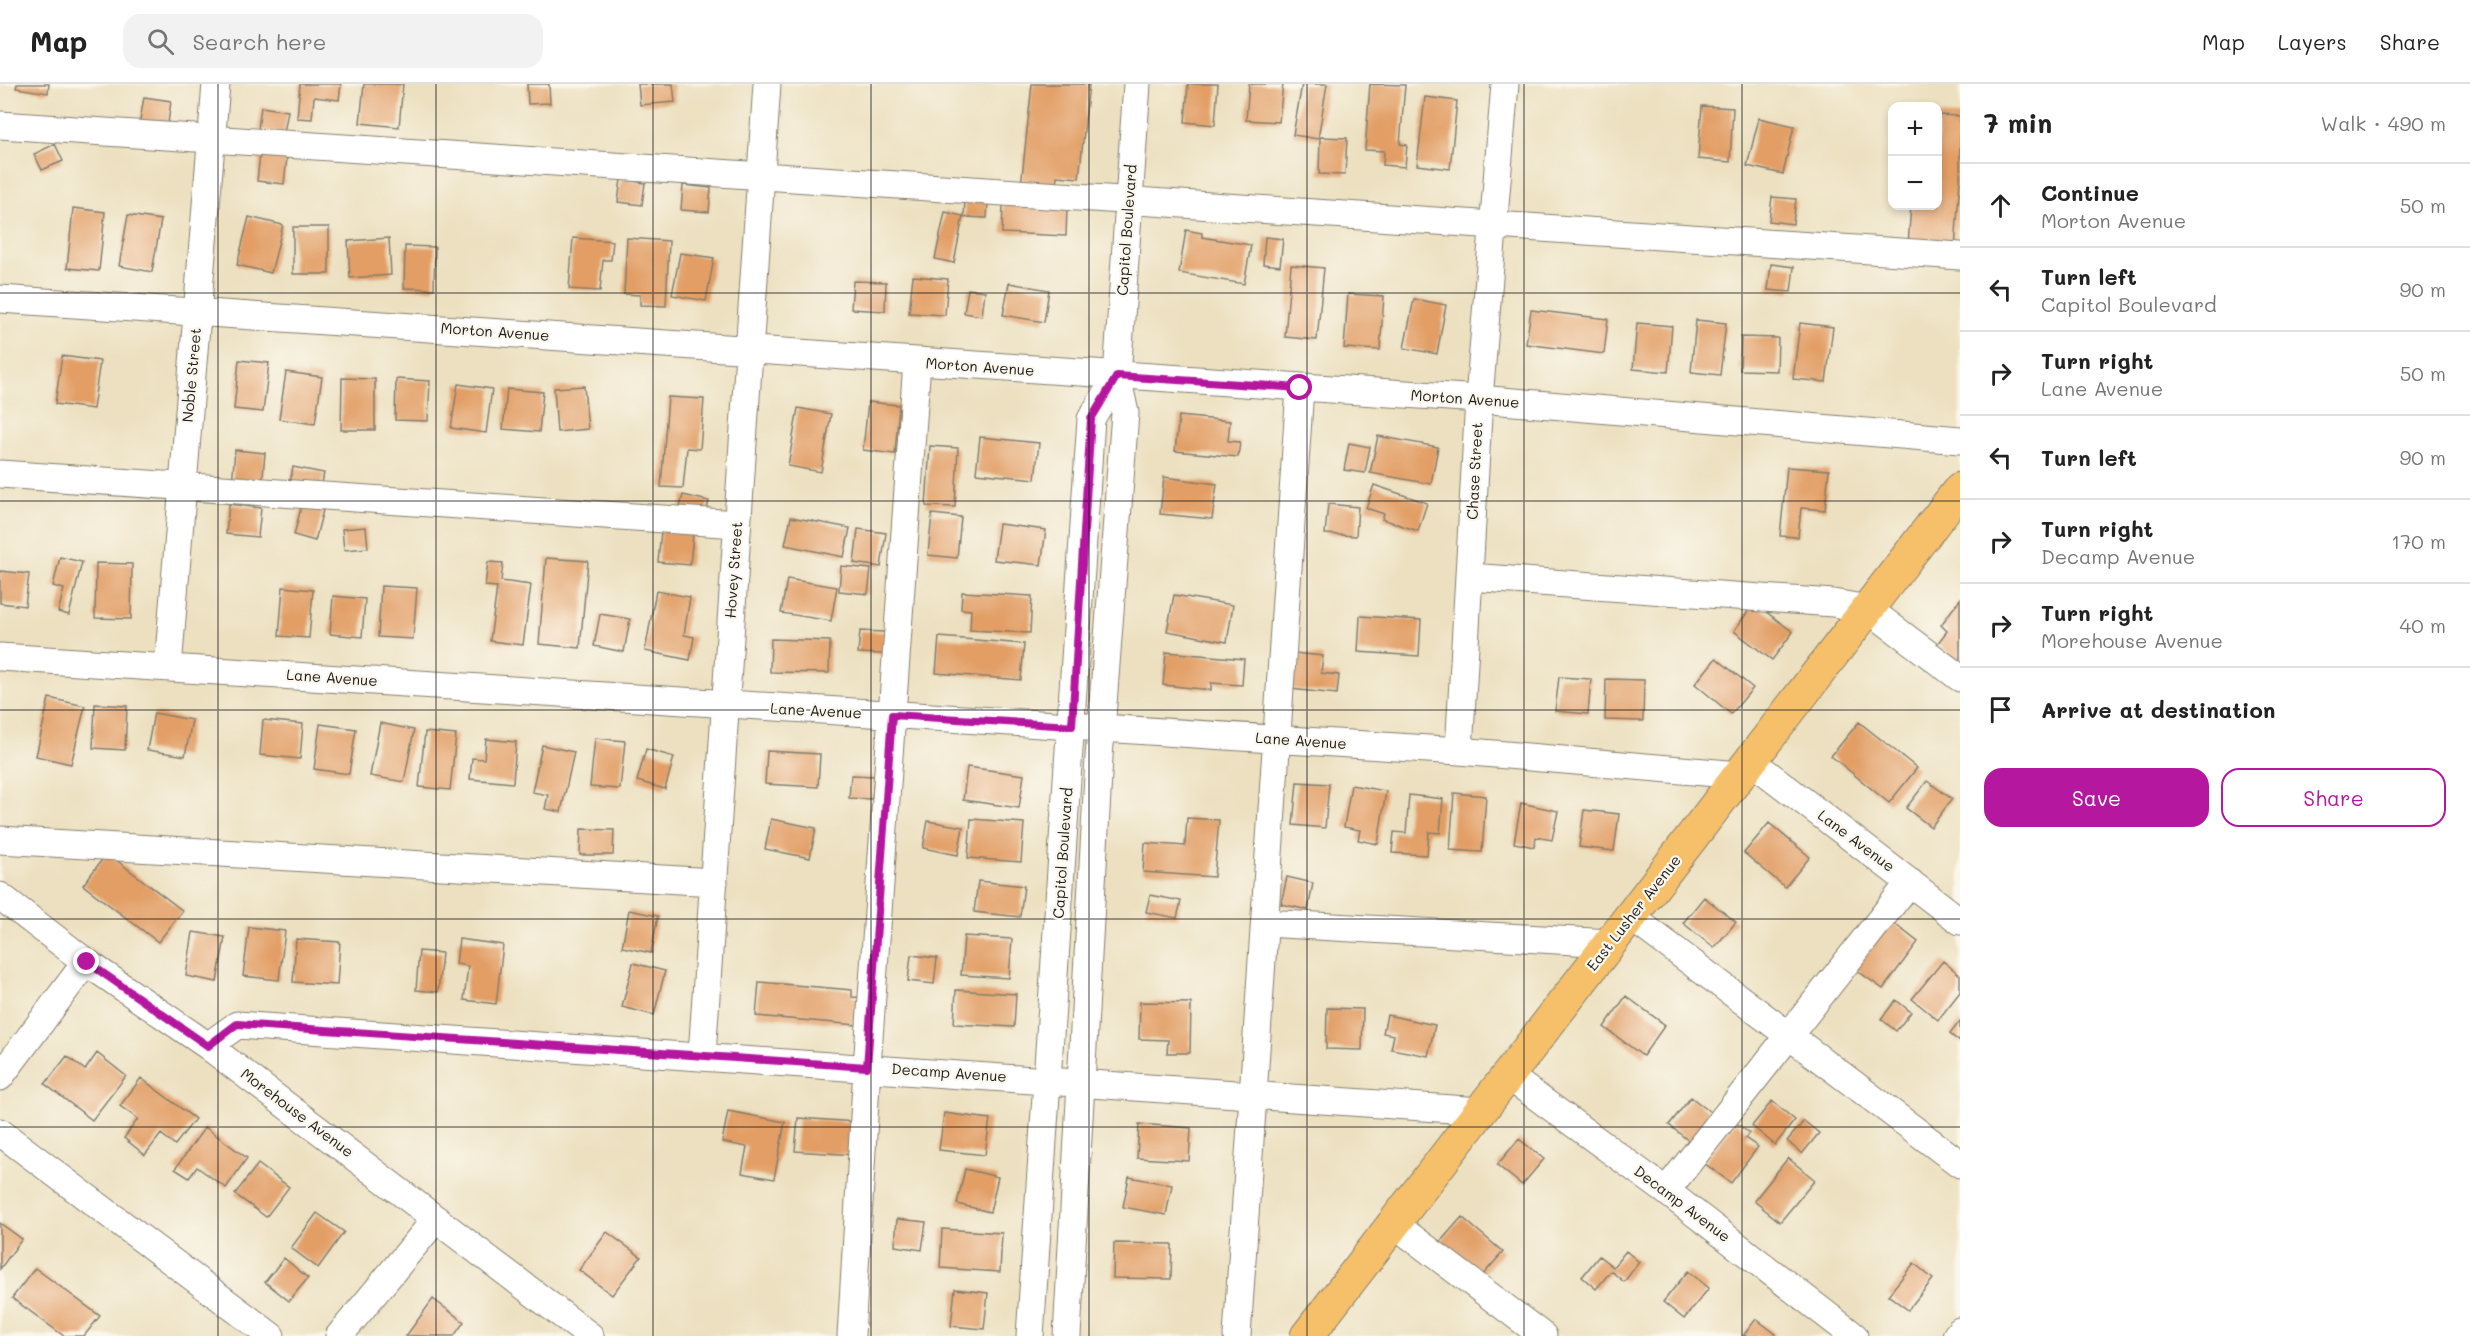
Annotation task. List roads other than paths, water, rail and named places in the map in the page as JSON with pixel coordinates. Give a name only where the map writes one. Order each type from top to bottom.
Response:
[{"type":"main road","name":"East Lusher Avenue","points":[[1307,1336],[1960,489]]},
{"type":"street","name":"Noble Street","points":[[168,667],[216,84]]},
{"type":"street","name":"Hovey Street","points":[[702,1056],[767,84]]},
{"type":"street","name":"Capitol Boulevard","points":[[1067,1336],[1101,728],[1125,413],[1117,376],[1137,84]]},
{"type":"street","name":"Chase Street","points":[[1459,751],[1479,399],[1505,84]]},
{"type":"street","points":[[0,125],[1960,256]]},
{"type":"street","name":"Morton Avenue","points":[[0,298],[1479,399],[1960,441]]},
{"type":"street","points":[[851,1336],[867,1067],[917,362]]},
{"type":"street","name":"Capitol Boulevard","points":[[1030,1336],[1091,419],[1117,376]]},
{"type":"street","points":[[1237,1336],[1300,388]]},
{"type":"street","points":[[0,474],[737,524]]},
{"type":"street","points":[[1469,577],[1833,603],[1868,609],[1960,678]]},
{"type":"street","name":"Lane Avenue","points":[[0,657],[725,705],[1746,768],[1910,882],[1960,921]]},
{"type":"street","points":[[0,840],[714,882]]},
{"type":"street","points":[[1666,1191],[1910,882]]},
{"type":"street","name":"Morehouse Avenue","points":[[0,896],[87,962],[208,1046],[590,1336]]},
{"type":"street","points":[[1631,917],[1960,1164]]},
{"type":"street","points":[[1264,922],[1611,943]]},
{"type":"street","points":[[0,1077],[87,962]]},
{"type":"street","name":"Decamp Avenue","points":[[208,1046],[237,1024],[1481,1111]]},
{"type":"street","name":"Decamp Avenue","points":[[1507,1075],[1666,1191],[1854,1336]]},
{"type":"street","points":[[0,1132],[271,1336]]},
{"type":"street","points":[[339,1336],[436,1219]]},
{"type":"street","points":[[1394,1224],[1543,1336]]},
{"type":"street","points":[[1956,1336],[1960,1331]]}]
